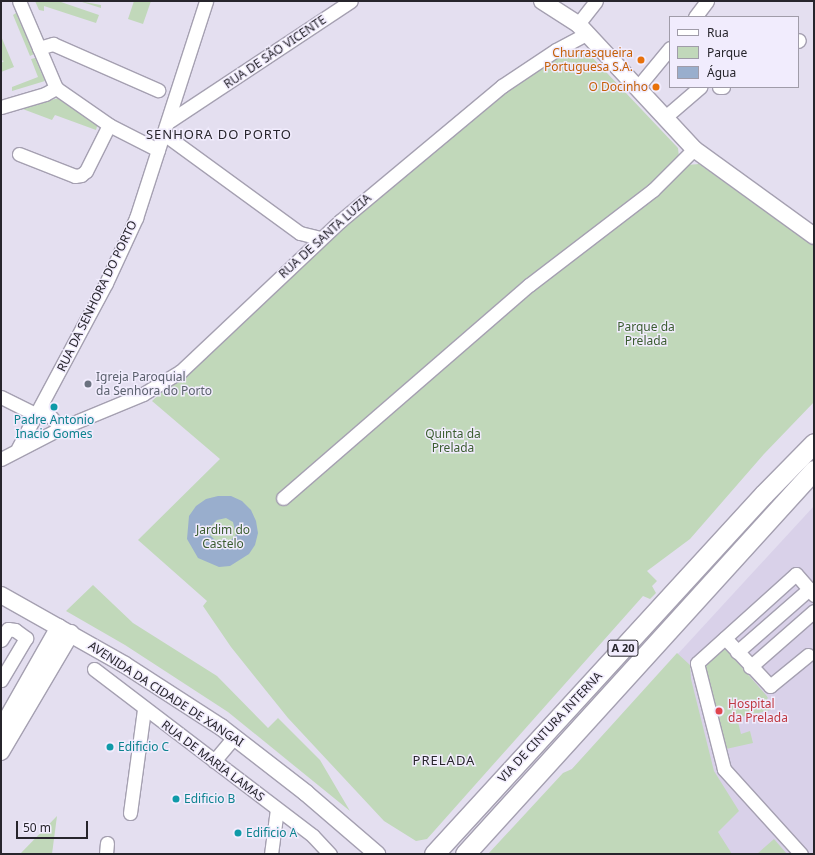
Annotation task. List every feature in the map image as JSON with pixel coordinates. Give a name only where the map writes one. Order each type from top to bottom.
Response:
[{"type":"highway","name":"VIA DE CINTURA INTERNA","points":[[434,854],[764,494],[814,443]]},
{"type":"highway","name":"VIA DE CINTURA INTERNA","points":[[465,854],[670,631],[777,509],[814,470]]},
{"type":"highway","points":[[777,509],[814,486]]},
{"type":"main road","points":[[542,1],[582,29],[694,149],[814,236]]},
{"type":"main road","name":"AVENIDA DA CIDADE DE XANGAI","points":[[1,595],[125,665],[234,737],[306,793],[376,854]]},
{"type":"main road","points":[[3,721],[65,630]]},
{"type":"main road","points":[[1,752],[65,630]]},
{"type":"street","points":[[19,1],[56,88],[109,125],[158,150]]},
{"type":"street","name":"RUA DA SENHORA DO PORTO","points":[[18,448],[106,283],[130,231],[166,128],[206,1]]},
{"type":"street","name":"RUA DE SÃO VICENTE","points":[[166,128],[200,102],[351,1]]},
{"type":"street","name":"RUA DE SANTA LUZIA","points":[[1,459],[18,448],[61,428],[143,394],[182,371],[320,238],[502,86],[556,50],[582,29],[596,1]]},
{"type":"street","points":[[696,16],[707,1]]},
{"type":"street","points":[[39,48],[53,44],[158,90]]},
{"type":"street","points":[[637,88],[669,49]]},
{"type":"street","points":[[1,107],[45,94],[56,88]]},
{"type":"street","points":[[664,118],[699,88]]},
{"type":"street","points":[[176,96],[200,102]]},
{"type":"street","points":[[19,154],[75,176],[81,175],[86,171],[109,125]]},
{"type":"street","points":[[166,128],[300,233],[320,238]]},
{"type":"street","points":[[283,498],[529,285],[653,190],[694,149]]},
{"type":"street","points":[[1,397],[39,411],[61,428]]},
{"type":"street","points":[[737,652],[811,592],[796,574],[697,663],[724,769],[801,854]]},
{"type":"street","points":[[750,667],[814,611]]},
{"type":"street","points":[[1,640],[8,629],[16,630],[26,638],[1,680]]},
{"type":"street","points":[[725,638],[767,686],[772,686],[808,656]]},
{"type":"street","name":"RUA DE MARIA LAMAS","points":[[94,669],[144,710],[313,836],[330,854]]},
{"type":"street","points":[[130,813],[144,710]]},
{"type":"street","points":[[214,761],[234,737]]},
{"type":"street","points":[[271,854],[277,809]]},
{"type":"shaded area","name":"Hospital da Prelada","points":[[814,506],[814,854],[676,854],[572,769]]},
{"type":"green space","points":[[35,1],[58,1],[99,15],[96,23],[44,6],[44,11],[39,10]]},
{"type":"green space","points":[[79,1],[101,5],[101,8]]},
{"type":"green space","points":[[134,1],[151,1],[143,24],[128,19]]},
{"type":"green space","points":[[16,13],[34,54],[30,56],[13,15]]},
{"type":"green space","points":[[1,36],[14,67],[1,72],[1,63],[4,61],[1,60]]},
{"type":"green space","name":"Quinta da Prelada","points":[[556,51],[590,55],[678,148],[679,157],[687,165],[699,164],[814,246],[814,402],[764,454],[690,539],[647,571],[657,581],[652,586],[656,593],[650,599],[643,596],[427,839],[416,841],[384,821],[288,718],[231,647],[203,606],[207,601],[138,540],[220,459],[152,401],[318,248],[502,89]]},
{"type":"green space","points":[[35,58],[45,81],[12,91],[12,87],[38,77],[31,59]]},
{"type":"green space","points":[[59,98],[98,123],[96,130],[55,115],[52,120],[20,108]]},
{"type":"green space","points":[[93,585],[133,623],[217,676],[268,728],[278,718],[320,760],[350,811],[228,712],[125,645],[66,611]]},
{"type":"green space","points":[[723,646],[766,695],[768,698],[764,702],[771,710],[737,718],[741,734],[750,731],[753,743],[726,749],[705,665]]},
{"type":"green space","points":[[677,653],[690,665],[691,679],[714,771],[739,811],[718,832],[732,854],[488,854],[563,773],[572,769]]},
{"type":"green space","points":[[57,816],[52,854],[20,854]]},
{"type":"green space","points":[[774,839],[787,854],[757,854]]},
{"type":"water","points":[[218,496],[231,496],[242,501],[251,510],[256,521],[258,533],[255,545],[249,554],[230,566],[219,567],[198,558],[187,539],[189,516],[196,506],[206,499]],"holes":[[[226,518],[233,522],[236,535],[227,544],[219,544],[210,535],[211,526],[217,520]]]},
{"type":"place","name":"Churrasqueira Portuguesa S.A.","points":[[641,60]]},
{"type":"place","name":"O Docinho","points":[[656,87]]},
{"type":"place","name":"Igreja Paroquial da Senhora do Porto","points":[[88,384]]},
{"type":"place","name":"Padre Antonio Inacio Gomes","points":[[54,407]]},
{"type":"place","name":"Hospital da Prelada","points":[[719,711]]},
{"type":"place","name":"Edificio C","points":[[110,747]]},
{"type":"place","name":"Edificio B","points":[[176,799]]},
{"type":"place","name":"Edificio A","points":[[238,833]]},
{"type":"district","name":"SENHORA DO PORTO","points":[[219,134]]},
{"type":"district","name":"PRELADA","points":[[444,760]]},
{"type":"park label","name":"Parque da Prelada","points":[[646,334]]},
{"type":"park label","name":"Jardim do Castelo","points":[[223,537]]}]
